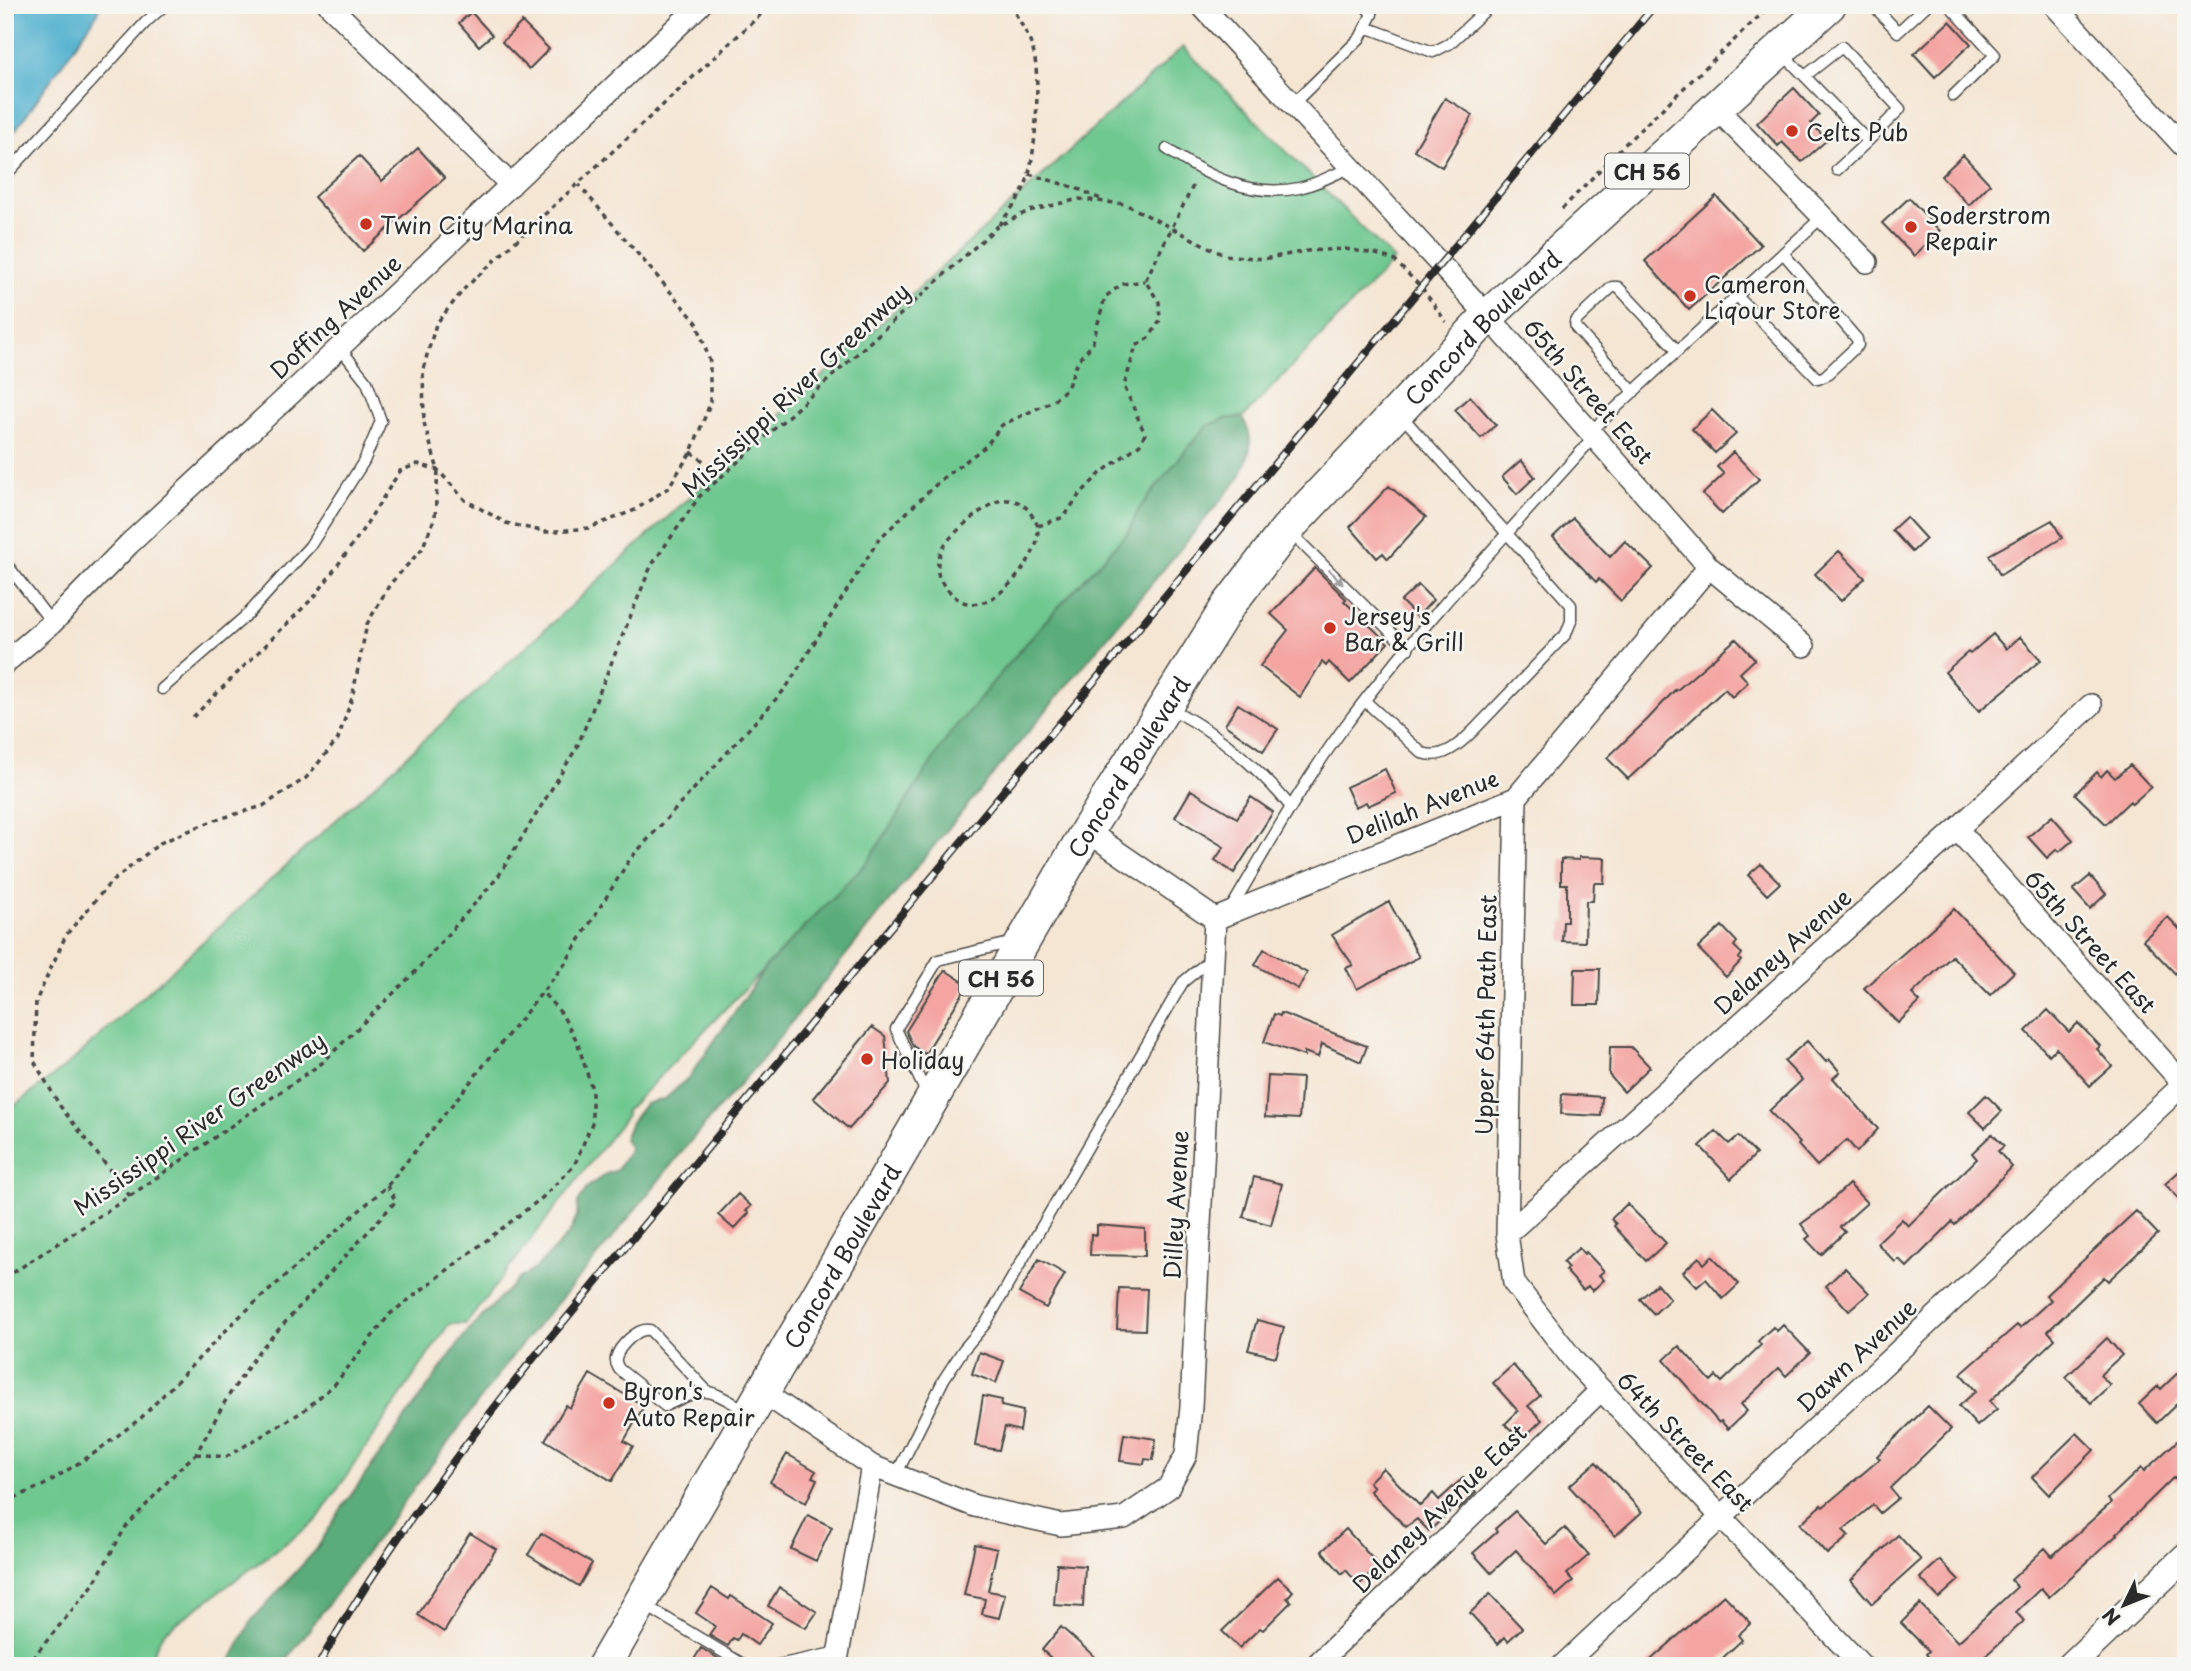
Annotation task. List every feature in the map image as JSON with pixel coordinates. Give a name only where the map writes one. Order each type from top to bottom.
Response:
[{"type":"main road","name":"Concord Boulevard","points":[[604,1666],[1087,831],[1228,606],[1287,529],[1398,411],[1481,308],[1716,108],[1829,5]]},
{"type":"street","points":[[329,5],[511,185]]},
{"type":"street","name":"Doffing Avenue","points":[[5,663],[52,623],[129,544],[340,348],[700,5]]},
{"type":"street","name":"65th Street East","points":[[1200,5],[1481,308],[1709,567],[1804,646]]},
{"type":"street","points":[[2054,5],[2186,149]]},
{"type":"street","points":[[1716,108],[1867,262]]},
{"type":"street","name":"Delilah Avenue","points":[[1221,917],[1516,797],[1709,567]]},
{"type":"street","name":"Delaney Avenue","points":[[1507,1234],[2091,705]]},
{"type":"street","name":"Upper 64th Path East","points":[[1507,1234],[1516,797]]},
{"type":"street","name":"65th Street East","points":[[1957,829],[2185,1084]]},
{"type":"street","points":[[1087,831],[1221,917]]},
{"type":"street","name":"Dilley Avenue","points":[[896,1475],[975,1506],[1061,1525],[1124,1518],[1168,1488],[1186,1455],[1191,1407],[1213,957],[1221,917]]},
{"type":"street","name":"Dawn Avenue","points":[[1562,1666],[2185,1084]]},
{"type":"street","name":"64th Street East","points":[[1507,1234],[1514,1283],[1574,1362],[1862,1666]]},
{"type":"street","name":"Delaney Avenue East","points":[[1315,1666],[1601,1390]]},
{"type":"street","points":[[755,1402],[872,1465],[896,1475]]},
{"type":"street","points":[[837,1659],[872,1465]]},
{"type":"street","points":[[2070,1666],[2186,1556]]},
{"type":"lane","points":[[5,176],[146,22],[165,5]]},
{"type":"lane","points":[[1292,105],[1360,38],[1371,15],[1364,5]]},
{"type":"lane","points":[[1366,27],[1433,52],[1450,44],[1491,5]]},
{"type":"lane","points":[[1873,5],[1898,32],[1927,5]]},
{"type":"lane","points":[[1949,5],[1995,55],[1953,96]]},
{"type":"lane","points":[[1805,76],[1842,47],[1900,109],[1837,170]]},
{"type":"lane","points":[[1779,50],[1868,141]]},
{"type":"lane","points":[[1167,149],[1217,179],[1273,191],[1320,182],[1349,168]]},
{"type":"lane","points":[[1221,917],[1344,727],[1592,434],[1822,217]]},
{"type":"lane","points":[[1737,296],[1818,379],[1825,376],[1857,345],[1857,339],[1783,253]]},
{"type":"lane","points":[[1634,392],[1576,328],[1575,322],[1612,287],[1618,287],[1678,351]]},
{"type":"lane","points":[[162,689],[248,614],[310,545],[364,461],[381,421],[367,382],[340,348]]},
{"type":"lane","points":[[1365,701],[1422,753],[1440,755],[1459,745],[1566,634],[1571,621],[1571,606],[1398,411]]},
{"type":"lane","points":[[1287,529],[1408,649]]},
{"type":"lane","points":[[5,562],[52,623]]},
{"type":"lane","points":[[1165,706],[1204,727],[1245,759],[1269,780],[1291,807]]},
{"type":"lane","points":[[929,1101],[895,1029],[938,960],[1024,940]]},
{"type":"lane","points":[[896,1475],[944,1379],[986,1323],[1183,982],[1213,957]]},
{"type":"lane","points":[[708,1391],[650,1330],[644,1328],[636,1332],[617,1356],[619,1369],[666,1406],[702,1390],[755,1402]]},
{"type":"lane","points":[[641,1602],[746,1666]]},
{"type":"lane","points":[[773,1666],[837,1659]]},
{"type":"path","points":[[130,1196],[60,1106],[34,1061],[36,1001],[65,935],[110,883],[160,843],[212,821],[263,806],[306,778],[338,739],[352,698],[368,624],[390,584],[422,549],[435,517],[438,470],[424,423],[423,369],[436,324],[465,288],[771,5]]},
{"type":"path","points":[[998,226],[1018,199],[1029,174],[1036,114],[1034,55],[1010,5]]},
{"type":"path","points":[[1558,213],[1771,5]]},
{"type":"path","points":[[1145,281],[1200,171]]},
{"type":"path","points":[[1029,174],[1076,188],[1108,202]]},
{"type":"path","points":[[193,717],[316,596],[401,471],[418,464],[438,470],[465,500],[506,523],[546,532],[589,528],[635,510],[668,488],[691,452],[710,404],[710,362],[698,323],[579,185]]},
{"type":"path","name":"Mississippi River Greenway","points":[[5,1278],[130,1196],[322,1063],[415,972],[499,877],[577,747],[651,566],[699,497],[998,226],[1029,211],[1079,199],[1125,204],[1224,256],[1263,259],[1307,251],[1345,249],[1394,260],[1422,288],[1448,324],[1481,308]]},
{"type":"path","points":[[1038,526],[1064,517],[1079,495],[1102,472],[1140,444],[1145,434],[1124,386],[1136,346],[1150,337],[1160,320],[1159,302],[1145,281]]},
{"type":"path","points":[[5,1502],[44,1485],[96,1452],[141,1418],[238,1318],[387,1186],[564,965],[630,859],[786,688],[872,548],[943,478],[986,446],[1002,425],[1053,401],[1068,388],[1079,359],[1092,345],[1105,297],[1122,284],[1145,281]]},
{"type":"path","points":[[691,452],[723,475]]},
{"type":"path","points":[[1003,500],[1019,502],[1028,509],[1038,526],[1036,547],[1024,565],[1002,592],[985,603],[970,605],[955,598],[938,575],[939,558],[945,544],[986,508],[1003,500]]},
{"type":"path","points":[[196,1454],[226,1457],[302,1412],[335,1384],[390,1314],[544,1197],[573,1166],[592,1123],[592,1089],[577,1041],[561,1013],[542,992]]},
{"type":"path","points":[[26,1666],[93,1585],[125,1528],[196,1454],[227,1398],[259,1351],[396,1201],[387,1186]]},
{"type":"green space","points":[[1183,47],[1394,260],[1202,460],[868,862],[625,1112],[627,1115],[466,1324],[449,1324],[316,1521],[163,1633],[146,1666],[5,1666],[5,1113],[70,1063]]},
{"type":"green space","points":[[1242,417],[1249,433],[1250,447],[1240,477],[928,853],[766,1054],[520,1346],[282,1666],[228,1666],[252,1620],[316,1550],[341,1509],[464,1336],[519,1279],[536,1268],[569,1234],[577,1217],[578,1202],[588,1187],[606,1174],[617,1170],[630,1149],[624,1139],[631,1122],[645,1104],[665,1099],[689,1077],[766,967],[868,861],[951,732],[1039,628],[1128,532],[1139,509],[1189,446],[1207,426],[1223,419]]},
{"type":"water","points":[[5,5],[99,5],[98,13],[5,145]]},
{"type":"building","points":[[471,12],[492,35],[479,46],[459,23]]},
{"type":"building","points":[[1950,21],[1971,44],[1935,77],[1914,54]]},
{"type":"building","points":[[522,22],[549,49],[529,69],[502,42]]},
{"type":"building","name":"Celts Pub","points":[[1794,88],[1819,115],[1811,123],[1827,140],[1802,162],[1782,142],[1778,146],[1757,123]]},
{"type":"building","points":[[1445,98],[1473,115],[1442,167],[1414,150]]},
{"type":"building","name":"Twin City Marina","points":[[418,148],[445,178],[363,251],[314,197],[359,156],[382,181]]},
{"type":"building","points":[[1963,155],[1990,184],[1969,205],[1941,176]]},
{"type":"building","points":[[1716,196],[1761,245],[1689,310],[1645,261]]},
{"type":"building","name":"Soderstrom Repair","points":[[1909,198],[1940,231],[1914,256],[1882,223]]},
{"type":"building","points":[[1470,396],[1496,425],[1481,438],[1455,410]]},
{"type":"building","points":[[1712,410],[1736,434],[1715,453],[1692,429]]},
{"type":"building","points":[[1733,452],[1759,479],[1722,514],[1703,494],[1724,474],[1717,467]]},
{"type":"building","points":[[1521,460],[1535,477],[1517,494],[1502,477]]},
{"type":"building","points":[[1389,486],[1426,517],[1388,559],[1383,553],[1377,558],[1350,527]]},
{"type":"building","points":[[1906,517],[1926,539],[1912,552],[1892,530]]},
{"type":"building","points":[[1573,518],[1610,557],[1625,541],[1653,568],[1621,601],[1599,579],[1596,582],[1553,537]]},
{"type":"building","points":[[2052,520],[2062,538],[2000,575],[1989,555]]},
{"type":"building","points":[[1839,551],[1865,578],[1841,601],[1815,574]]},
{"type":"building","name":"Jersey's Bar & Grill","points":[[1315,568],[1346,599],[1344,601],[1388,643],[1350,683],[1329,662],[1326,666],[1322,662],[1300,697],[1260,666],[1288,630],[1271,614]]},
{"type":"building","points":[[1418,585],[1433,600],[1417,617],[1401,601]]},
{"type":"building","points":[[1993,634],[2006,649],[2020,637],[2041,660],[1979,711],[1945,672]]},
{"type":"building","points":[[1736,639],[1755,659],[1740,673],[1748,682],[1732,697],[1725,689],[1628,779],[1607,758],[1675,690]]},
{"type":"building","points":[[1238,704],[1278,729],[1263,751],[1225,725]]},
{"type":"building","points":[[2130,765],[2151,787],[2132,804],[2130,801],[2106,824],[2075,794],[2097,772],[2101,777],[2107,770],[2115,778]]},
{"type":"building","points":[[1385,769],[1396,793],[1368,806],[1366,802],[1355,807],[1346,787]]},
{"type":"building","points":[[1191,790],[1237,818],[1251,797],[1273,812],[1234,873],[1215,860],[1224,847],[1175,817]]},
{"type":"building","points":[[2052,816],[2073,840],[2047,858],[2028,837]]},
{"type":"building","points":[[1579,857],[1605,858],[1604,883],[1594,883],[1593,901],[1586,901],[1585,942],[1562,941],[1563,922],[1567,922],[1567,884],[1561,884],[1561,859],[1579,860]]},
{"type":"building","points":[[1761,864],[1780,883],[1767,895],[1748,875]]},
{"type":"building","points":[[2090,876],[2106,894],[2090,909],[2073,890]]},
{"type":"building","points":[[1389,902],[1419,957],[1357,989],[1346,968],[1353,965],[1332,935]]},
{"type":"building","points":[[1954,909],[2014,972],[1990,995],[1952,956],[1912,994],[1920,1002],[1898,1023],[1864,988]]},
{"type":"building","points":[[2168,917],[2186,936],[2186,985],[2143,940]]},
{"type":"building","points":[[1722,926],[1737,942],[1734,946],[1742,954],[1739,958],[1741,961],[1726,977],[1698,948]]},
{"type":"building","points":[[1264,949],[1307,973],[1298,989],[1255,965]]},
{"type":"building","points":[[1575,969],[1600,969],[1599,1005],[1574,1005]]},
{"type":"building","name":"Holiday","points":[[945,970],[968,985],[925,1054],[913,1046],[906,1031]]},
{"type":"building","points":[[2048,1010],[2069,1032],[2078,1023],[2100,1046],[2097,1049],[2112,1066],[2090,1086],[2056,1048],[2049,1055],[2026,1031]]},
{"type":"building","points":[[1281,1013],[1367,1046],[1361,1062],[1322,1044],[1318,1057],[1304,1052],[1304,1056],[1264,1042],[1274,1014],[1280,1016]]},
{"type":"building","name":"Holiday","points":[[872,1027],[885,1036],[890,1083],[849,1129],[813,1098]]},
{"type":"building","points":[[1807,1041],[1826,1062],[1829,1059],[1840,1072],[1833,1078],[1878,1129],[1857,1152],[1847,1140],[1817,1166],[1798,1145],[1800,1143],[1769,1111],[1802,1080],[1784,1061]]},
{"type":"building","points":[[1610,1047],[1631,1047],[1650,1067],[1624,1092],[1609,1075]]},
{"type":"building","points":[[1268,1076],[1302,1078],[1299,1119],[1265,1117]]},
{"type":"building","points":[[1562,1094],[1602,1097],[1601,1116],[1561,1114]]},
{"type":"building","points":[[1986,1095],[2002,1111],[1985,1128],[1969,1112]]},
{"type":"building","points":[[1716,1131],[1729,1144],[1738,1136],[1756,1154],[1731,1179],[1700,1146]]},
{"type":"building","points":[[1992,1134],[2004,1146],[1998,1151],[2012,1167],[1955,1225],[1952,1222],[1907,1267],[1899,1259],[1895,1262],[1877,1243],[1902,1219],[1908,1226],[1977,1159],[1972,1153]]},
{"type":"building","points":[[2186,1165],[2186,1206],[2165,1184]]},
{"type":"building","points":[[1254,1177],[1282,1184],[1271,1225],[1243,1217]]},
{"type":"building","points":[[1849,1184],[1867,1203],[1840,1227],[1845,1232],[1821,1255],[1806,1239],[1810,1236],[1801,1224]]},
{"type":"building","points":[[738,1194],[751,1206],[746,1211],[749,1213],[734,1229],[718,1215]]},
{"type":"building","points":[[1627,1204],[1666,1243],[1646,1261],[1614,1226],[1616,1224],[1611,1219]]},
{"type":"building","points":[[2136,1211],[2158,1234],[2108,1281],[2104,1277],[2048,1331],[2055,1339],[1990,1401],[1997,1409],[1977,1426],[1959,1406],[1976,1391],[1961,1374],[2017,1325],[2020,1328],[2051,1300],[2046,1295]]},
{"type":"building","points":[[1097,1225],[1145,1229],[1145,1256],[1090,1255],[1091,1234],[1097,1235]]},
{"type":"building","points":[[1579,1248],[1604,1271],[1599,1275],[1604,1280],[1592,1291],[1588,1286],[1583,1290],[1565,1270],[1568,1268],[1563,1262]]},
{"type":"building","points":[[1712,1256],[1739,1284],[1723,1299],[1706,1279],[1697,1287],[1683,1272],[1699,1257],[1704,1264]]},
{"type":"building","points":[[1039,1259],[1065,1274],[1046,1308],[1019,1293]]},
{"type":"building","points":[[1845,1268],[1869,1293],[1849,1311],[1826,1286]]},
{"type":"building","points":[[1657,1284],[1670,1299],[1654,1314],[1640,1299]]},
{"type":"building","points":[[1119,1288],[1147,1289],[1145,1330],[1117,1329]]},
{"type":"building","points":[[1257,1320],[1284,1327],[1276,1357],[1248,1350]]},
{"type":"building","points":[[1783,1325],[1810,1353],[1786,1376],[1779,1368],[1741,1404],[1747,1411],[1728,1429],[1721,1421],[1719,1423],[1664,1360],[1679,1346],[1711,1381],[1716,1376],[1722,1382],[1761,1345],[1758,1341],[1773,1327],[1777,1331]]},
{"type":"building","points":[[2107,1338],[2122,1355],[2100,1375],[2110,1385],[2091,1403],[2066,1377]]},
{"type":"building","points":[[979,1352],[1004,1361],[996,1383],[972,1374]]},
{"type":"building","points":[[1513,1365],[1540,1396],[1528,1406],[1542,1420],[1521,1440],[1505,1424],[1518,1411],[1493,1383]]},
{"type":"building","points":[[2186,1365],[2186,1395],[2157,1423],[2139,1404],[2158,1386],[2161,1389]]},
{"type":"building","points":[[590,1374],[644,1406],[624,1441],[633,1446],[612,1481],[545,1440],[566,1405],[570,1408]]},
{"type":"building","points":[[983,1396],[1002,1400],[1001,1406],[1023,1411],[1020,1431],[1005,1427],[999,1450],[975,1446]]},
{"type":"building","points":[[1928,1406],[1951,1429],[1890,1488],[1898,1498],[1880,1513],[1873,1505],[1843,1530],[1849,1536],[1827,1554],[1800,1524],[1880,1459],[1877,1456]]},
{"type":"building","points":[[2077,1433],[2094,1450],[2049,1495],[2032,1477]]},
{"type":"building","points":[[2186,1433],[2186,1489],[2174,1477],[2117,1535],[2049,1597],[2041,1588],[2016,1612],[2024,1621],[1974,1666],[1936,1666],[1926,1654],[1929,1651],[1901,1623],[1920,1604],[1958,1642],[2017,1587],[2011,1580],[2045,1548],[2052,1556],[2111,1503],[2108,1499],[2141,1468],[2144,1471]]},
{"type":"building","points":[[1124,1434],[1156,1439],[1153,1460],[1145,1459],[1144,1464],[1120,1461]]},
{"type":"building","points":[[787,1454],[816,1471],[812,1477],[817,1479],[806,1503],[770,1482]]},
{"type":"building","points":[[1596,1462],[1642,1512],[1615,1536],[1569,1486]]},
{"type":"building","points":[[1383,1468],[1420,1506],[1433,1493],[1439,1500],[1463,1478],[1476,1492],[1459,1509],[1456,1506],[1429,1531],[1417,1519],[1406,1527],[1370,1491],[1374,1487],[1369,1482]]},
{"type":"building","points":[[1515,1511],[1546,1544],[1565,1528],[1589,1555],[1567,1574],[1573,1581],[1556,1596],[1516,1550],[1491,1573],[1473,1553],[1497,1532],[1495,1529]]},
{"type":"building","points":[[808,1515],[832,1527],[816,1561],[791,1549]]},
{"type":"building","points":[[1346,1529],[1379,1566],[1359,1585],[1346,1570],[1342,1574],[1322,1551]]},
{"type":"building","points":[[470,1533],[496,1549],[444,1632],[418,1615]]},
{"type":"building","points":[[541,1533],[592,1563],[579,1586],[528,1555]]},
{"type":"building","points":[[1898,1535],[1921,1560],[1872,1604],[1851,1580]]},
{"type":"building","points":[[975,1544],[997,1549],[988,1591],[1005,1594],[999,1618],[982,1614],[985,1599],[964,1595]]},
{"type":"building","points":[[1940,1560],[1959,1580],[1939,1598],[1920,1578]]},
{"type":"building","points":[[1057,1564],[1085,1566],[1083,1607],[1054,1605]]},
{"type":"building","points":[[1278,1577],[1293,1591],[1287,1598],[1291,1602],[1263,1630],[1260,1628],[1239,1648],[1222,1631]]},
{"type":"building","points":[[779,1587],[817,1612],[806,1628],[768,1606]]},
{"type":"building","points":[[712,1588],[729,1599],[731,1596],[772,1623],[757,1645],[741,1634],[737,1640],[733,1638],[728,1646],[709,1635],[715,1626],[696,1613]]},
{"type":"building","points":[[1490,1594],[1522,1628],[1508,1641],[1505,1637],[1498,1644],[1470,1613]]},
{"type":"building","points":[[1724,1595],[1751,1623],[1738,1635],[1742,1640],[1714,1666],[1644,1666]]},
{"type":"building","points":[[1061,1627],[1094,1656],[1086,1666],[1060,1666],[1042,1650]]},
{"type":"building","points":[[701,1648],[719,1659],[714,1666],[690,1666]]},
{"type":"railway","points":[[318,1666],[393,1545],[536,1355],[1655,5]]},
{"type":"place","name":"Celts Pub","points":[[1792,131]]},
{"type":"place","name":"Twin City Marina","points":[[366,224]]},
{"type":"place","name":"Soderstrom Repair","points":[[1911,227]]},
{"type":"place","name":"Cameron Liqour Store","points":[[1690,296]]},
{"type":"place","name":"Jersey's Bar & Grill","points":[[1330,628]]},
{"type":"place","name":"Holiday","points":[[867,1059]]},
{"type":"place","name":"Byron's Auto Repair","points":[[609,1403]]}]
